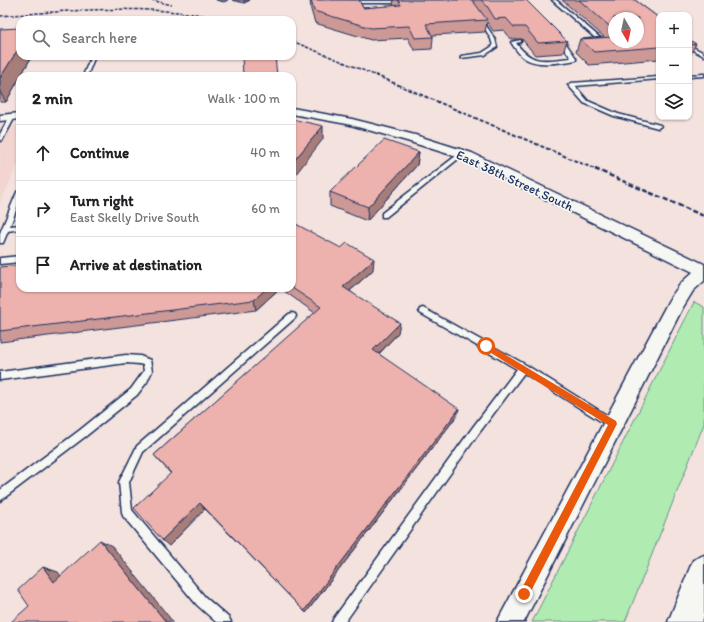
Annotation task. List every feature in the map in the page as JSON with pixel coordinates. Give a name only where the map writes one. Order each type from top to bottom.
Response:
[{"type":"highway","points":[[685,622],[704,571]]},
{"type":"street","name":"East 38th Street South","points":[[296,112],[348,121],[411,138],[461,154],[704,271]]},
{"type":"street","points":[[510,622],[675,305],[687,287],[704,271]]},
{"type":"lane","points":[[554,0],[603,43],[603,45],[600,46]]},
{"type":"lane","points":[[382,1],[386,9]]},
{"type":"lane","points":[[343,2],[404,1]]},
{"type":"lane","points":[[462,57],[483,54],[495,47],[493,39],[475,13]]},
{"type":"lane","points":[[519,41],[513,42],[525,56],[532,60],[542,61],[574,59],[554,33]]},
{"type":"lane","points":[[566,49],[574,48]]},
{"type":"lane","points":[[692,48],[704,55]]},
{"type":"lane","points":[[87,72],[91,60]]},
{"type":"lane","points":[[692,76],[704,75]]},
{"type":"lane","points":[[656,78],[571,85],[586,102],[616,116],[658,126]]},
{"type":"lane","points":[[0,139],[10,117]]},
{"type":"lane","points":[[384,215],[461,154]]},
{"type":"lane","points":[[0,241],[16,202]]},
{"type":"lane","points":[[5,229],[16,228]]},
{"type":"lane","points":[[0,261],[16,259]]},
{"type":"lane","points":[[423,311],[523,368],[613,424]]},
{"type":"lane","points":[[225,622],[201,601],[127,512],[124,482],[140,449],[292,316]]},
{"type":"lane","points":[[0,376],[126,360],[140,360],[147,363],[148,371],[134,392],[83,434],[0,496]]},
{"type":"lane","points":[[338,622],[476,430],[523,368]]},
{"type":"shaded area","points":[[16,126],[16,168],[0,203],[0,127]]},
{"type":"green space","points":[[694,302],[704,307],[704,424],[625,622],[532,622]]},
{"type":"building","points":[[311,0],[359,0],[363,8],[401,5],[398,0],[472,0],[487,20],[426,24],[433,37],[415,38],[409,26],[371,28],[314,11]]},
{"type":"building","points":[[481,0],[526,0],[567,41],[538,43],[525,27],[514,27],[506,18],[495,19],[487,6]]},
{"type":"building","points":[[579,0],[635,0],[656,16],[656,47],[594,52],[580,39],[608,37],[608,48],[644,48],[644,12],[608,12],[608,25]]},
{"type":"building","points":[[16,28],[16,52],[0,78],[0,29]]},
{"type":"building","points":[[242,60],[275,60],[277,72],[243,72]]},
{"type":"building","points":[[296,120],[323,126],[296,158]]},
{"type":"building","points":[[384,140],[419,152],[368,207],[330,192]]},
{"type":"building","points":[[296,224],[341,248],[347,243],[374,259],[343,287],[400,323],[373,350],[459,409],[304,611],[200,503],[162,540],[134,508],[171,473],[154,455],[321,307],[296,291]]},
{"type":"building","points":[[16,265],[16,292],[263,292],[254,300],[0,331],[0,267]]},
{"type":"building","points":[[100,540],[166,622],[11,622],[29,606],[18,590],[43,567],[54,582]]},
{"type":"railway","points":[[151,0],[172,5]]},
{"type":"railway","points":[[0,16],[114,9],[170,11],[205,16]]},
{"type":"railway","points":[[296,43],[377,76]]},
{"type":"railway","points":[[375,75],[597,170]]},
{"type":"railway","points":[[595,169],[704,216]]},
{"type":"route","points":[[486,346],[613,424],[524,594]]}]
